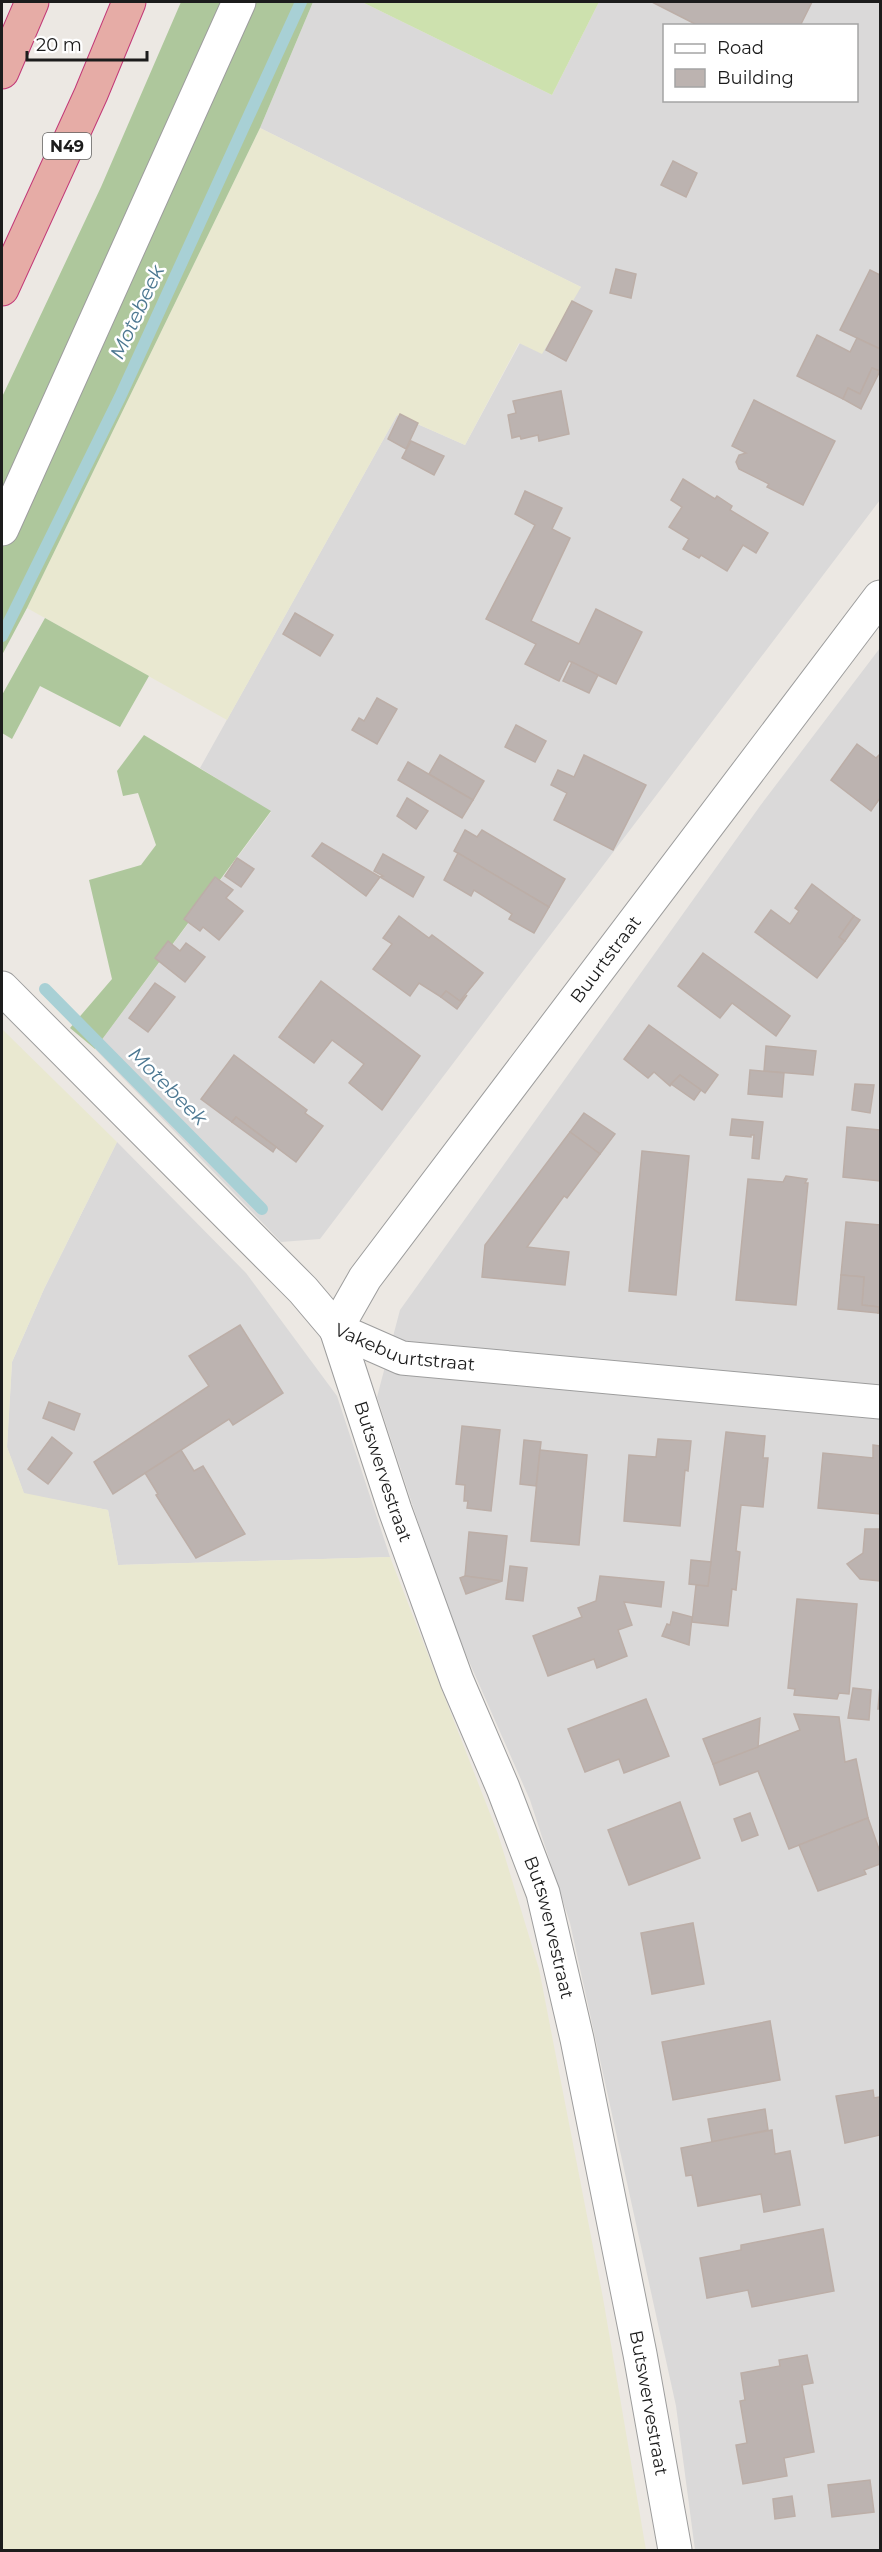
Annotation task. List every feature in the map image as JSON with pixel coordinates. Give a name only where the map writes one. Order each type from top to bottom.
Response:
[{"type":"highway","points":[[2,72],[32,2]]},
{"type":"highway","name":"N49","points":[[2,289],[91,94],[129,2]]},
{"type":"street","points":[[2,529],[239,2]]},
{"type":"street","name":"Buurtstraat","points":[[336,1329],[365,1278],[880,597]]},
{"type":"street","name":"Vakebuurtstraat","points":[[2,988],[303,1290],[336,1329],[402,1358],[880,1402]]},
{"type":"street","name":"Butswervestraat","points":[[336,1329],[395,1510],[449,1660],[503,1788],[543,1893],[593,2120],[640,2354],[675,2550]]},
{"type":"shaded area","points":[[313,2],[362,2],[552,95],[599,2],[880,2],[880,500],[320,1239],[281,1242],[95,1049],[271,812],[200,768],[397,415],[465,445],[520,343],[581,287],[260,128]]},
{"type":"shaded area","points":[[880,648],[880,2550],[695,2550],[676,2406],[570,1923],[530,1800],[449,1616],[377,1397],[400,1310],[760,806]]},
{"type":"shaded area","points":[[117,1142],[246,1273],[337,1396],[390,1557],[118,1565],[108,1510],[24,1494],[7,1447],[12,1362],[44,1289]]},
{"type":"green space","points":[[181,2],[313,2],[260,128],[2,655],[2,397],[101,187]]},
{"type":"green space","points":[[362,2],[599,2],[552,95]]},
{"type":"green space","points":[[260,128],[581,287],[542,354],[519,343],[465,445],[397,415],[227,720],[27,608]]},
{"type":"green space","points":[[45,618],[149,676],[120,727],[40,686],[12,739],[2,733],[2,695]]},
{"type":"green space","points":[[144,735],[271,811],[95,1049],[70,1028],[112,979],[89,880],[141,865],[156,845],[138,793],[123,796],[117,771]]},
{"type":"green space","points":[[2,1029],[117,1142],[44,1289],[12,1362],[7,1447],[24,1493],[108,1510],[118,1565],[390,1557],[498,1834],[539,1969],[603,2298],[646,2550],[2,2550]]},
{"type":"building","points":[[652,2],[812,2],[801,24],[695,24]]},
{"type":"building","points":[[673,161],[697,173],[686,197],[661,185]]},
{"type":"building","points":[[616,269],[636,274],[631,298],[610,293]]},
{"type":"building","points":[[870,270],[880,275],[880,349],[840,330]]},
{"type":"building","points":[[572,301],[592,311],[566,361],[546,350]]},
{"type":"building","points":[[817,335],[850,352],[857,338],[880,349],[880,372],[872,368],[860,394],[848,388],[843,399],[797,376]]},
{"type":"building","points":[[872,368],[880,371],[861,409],[843,399],[848,388],[860,394]]},
{"type":"building","points":[[561,391],[569,434],[539,441],[538,435],[521,439],[520,436],[512,438],[508,415],[516,413],[513,401]]},
{"type":"building","points":[[754,400],[835,441],[803,505],[767,487],[769,484],[739,469],[736,462],[739,455],[746,453],[732,446]]},
{"type":"building","points":[[400,414],[418,423],[406,449],[388,439]]},
{"type":"building","points":[[411,441],[444,456],[434,475],[402,458]]},
{"type":"building","points":[[683,479],[715,499],[717,496],[732,506],[730,510],[768,533],[756,553],[743,545],[727,571],[701,555],[699,558],[683,549],[689,539],[669,527],[682,507],[671,500]]},
{"type":"building","points":[[525,491],[562,508],[552,529],[570,538],[531,621],[579,644],[596,609],[642,632],[616,684],[569,661],[559,681],[525,664],[536,644],[486,619],[535,525],[515,514]]},
{"type":"building","points":[[295,613],[333,635],[320,656],[283,634]]},
{"type":"building","points":[[572,662],[598,675],[589,693],[563,681]]},
{"type":"building","points":[[377,698],[397,709],[377,744],[352,730],[359,718],[364,721]]},
{"type":"building","points":[[516,725],[546,741],[535,762],[505,747]]},
{"type":"building","points":[[857,744],[876,758],[880,754],[880,798],[871,811],[831,780]]},
{"type":"building","points":[[440,755],[484,781],[473,800],[429,774]]},
{"type":"building","points":[[584,755],[646,785],[613,850],[554,820],[567,793],[551,785],[558,770],[574,777]]},
{"type":"building","points":[[408,762],[473,800],[462,818],[398,780]]},
{"type":"building","points":[[407,798],[428,811],[416,829],[397,816]]},
{"type":"building","points":[[465,830],[477,837],[482,830],[565,879],[549,907],[454,851]]},
{"type":"building","points":[[322,843],[380,877],[366,896],[312,856]]},
{"type":"building","points":[[458,853],[549,907],[534,933],[509,919],[512,914],[474,890],[471,896],[444,880]]},
{"type":"building","points":[[383,854],[424,877],[413,897],[374,871]]},
{"type":"building","points":[[237,858],[254,869],[241,887],[225,876]]},
{"type":"building","points":[[215,877],[233,890],[226,898],[243,911],[219,940],[203,927],[200,931],[184,919]]},
{"type":"building","points":[[812,884],[854,916],[839,937],[845,941],[817,978],[755,932],[771,910],[790,924],[799,911],[795,908]]},
{"type":"building","points":[[399,916],[429,938],[432,935],[483,973],[460,1001],[446,991],[441,997],[419,983],[410,996],[373,969],[392,944],[383,938]]},
{"type":"building","points":[[854,916],[860,920],[845,941],[839,937]]},
{"type":"building","points":[[168,941],[180,951],[186,943],[205,957],[185,982],[155,958]]},
{"type":"building","points":[[703,953],[790,1016],[776,1036],[732,1003],[720,1018],[678,986]]},
{"type":"building","points":[[321,981],[420,1056],[382,1110],[349,1083],[364,1064],[332,1040],[314,1063],[279,1037]]},
{"type":"building","points":[[155,983],[175,997],[148,1032],[129,1018]]},
{"type":"building","points":[[446,991],[460,1001],[467,995],[457,1009],[441,997]]},
{"type":"building","points":[[649,1025],[718,1075],[705,1093],[680,1075],[670,1086],[654,1072],[648,1078],[624,1059]]},
{"type":"building","points":[[766,1046],[816,1051],[813,1075],[764,1071]]},
{"type":"building","points":[[234,1055],[307,1110],[305,1113],[323,1126],[296,1162],[236,1117],[232,1122],[201,1099]]},
{"type":"building","points":[[750,1070],[784,1073],[782,1097],[748,1094]]},
{"type":"building","points":[[680,1075],[701,1090],[694,1100],[671,1084]]},
{"type":"building","points":[[855,1084],[874,1085],[870,1113],[852,1110]]},
{"type":"building","points":[[584,1113],[615,1134],[600,1154],[570,1132]]},
{"type":"building","points":[[236,1117],[276,1147],[273,1152],[232,1122]]},
{"type":"building","points":[[732,1119],[763,1122],[759,1159],[752,1158],[754,1135],[751,1137],[730,1135]]},
{"type":"building","points":[[847,1127],[880,1130],[880,1181],[843,1177]]},
{"type":"building","points":[[570,1132],[600,1154],[567,1198],[564,1196],[527,1247],[569,1252],[565,1285],[482,1277],[485,1245]]},
{"type":"building","points":[[642,1151],[689,1156],[676,1295],[629,1291]]},
{"type":"building","points":[[786,1176],[807,1179],[805,1183],[808,1183],[796,1305],[736,1300],[748,1179],[783,1182]]},
{"type":"building","points":[[846,1222],[880,1225],[880,1313],[878,1313],[879,1307],[862,1305],[864,1277],[841,1275]]},
{"type":"building","points":[[841,1275],[864,1277],[862,1305],[879,1307],[878,1313],[838,1309]]},
{"type":"building","points":[[240,1325],[283,1393],[233,1425],[229,1419],[113,1494],[94,1462],[209,1386],[189,1356]]},
{"type":"building","points":[[49,1402],[80,1414],[74,1430],[43,1418]]},
{"type":"building","points":[[462,1426],[500,1430],[491,1511],[467,1508],[468,1501],[464,1501],[465,1485],[456,1484]]},
{"type":"building","points":[[726,1432],[765,1436],[763,1458],[768,1458],[763,1507],[741,1505],[736,1551],[740,1552],[736,1590],[732,1589],[728,1626],[692,1622],[696,1585],[708,1586]]},
{"type":"building","points":[[52,1437],[72,1453],[48,1484],[28,1469]]},
{"type":"building","points":[[658,1439],[691,1441],[688,1471],[685,1470],[680,1526],[624,1521],[629,1455],[656,1457]]},
{"type":"building","points":[[524,1440],[541,1442],[536,1486],[520,1484]]},
{"type":"building","points":[[873,1445],[880,1446],[880,1514],[818,1508],[823,1453],[873,1458]]},
{"type":"building","points":[[181,1450],[194,1471],[203,1466],[245,1534],[196,1558],[156,1495],[158,1494],[145,1473]]},
{"type":"building","points":[[540,1450],[587,1455],[579,1545],[531,1541]]},
{"type":"building","points":[[865,1529],[880,1529],[880,1581],[860,1579],[847,1564],[863,1553]]},
{"type":"building","points":[[469,1532],[507,1536],[502,1581],[465,1576]]},
{"type":"building","points":[[691,1560],[711,1562],[708,1586],[689,1584]]},
{"type":"building","points":[[510,1566],[527,1568],[523,1601],[506,1599]]},
{"type":"building","points":[[465,1576],[502,1581],[466,1594],[460,1578]]},
{"type":"building","points":[[600,1576],[664,1582],[661,1607],[624,1602],[632,1625],[618,1630],[627,1656],[597,1668],[594,1659],[548,1676],[533,1636],[582,1617],[578,1608],[596,1601]]},
{"type":"building","points":[[797,1599],[857,1604],[849,1694],[839,1693],[837,1699],[794,1695],[795,1689],[788,1688]]},
{"type":"building","points":[[673,1612],[692,1617],[689,1645],[662,1636],[667,1624],[670,1625]]},
{"type":"building","points":[[880,1685],[880,1709],[878,1709]]},
{"type":"building","points":[[853,1688],[871,1690],[869,1720],[848,1718]]},
{"type":"building","points":[[646,1699],[669,1756],[624,1773],[619,1759],[585,1772],[568,1729]]},
{"type":"building","points":[[794,1714],[839,1717],[845,1762],[856,1759],[868,1818],[789,1849],[758,1771],[720,1785],[713,1764],[800,1730]]},
{"type":"building","points":[[760,1718],[758,1747],[713,1764],[703,1739]]},
{"type":"building","points":[[680,1802],[700,1858],[629,1885],[608,1830]]},
{"type":"building","points":[[750,1813],[758,1835],[742,1841],[734,1819]]},
{"type":"building","points":[[868,1818],[880,1852],[880,1864],[864,1870],[866,1874],[818,1891],[799,1845]]},
{"type":"building","points":[[693,1923],[704,1984],[652,1994],[641,1933]]},
{"type":"building","points":[[770,2021],[780,2080],[673,2100],[662,2042]]},
{"type":"building","points":[[873,2090],[874,2098],[880,2097],[880,2135],[845,2143],[836,2096]]},
{"type":"building","points":[[765,2109],[768,2130],[712,2142],[708,2119]]},
{"type":"building","points":[[772,2130],[775,2154],[790,2151],[800,2205],[764,2212],[761,2194],[698,2206],[692,2175],[686,2176],[681,2148]]},
{"type":"building","points":[[823,2229],[834,2291],[752,2307],[748,2290],[707,2298],[700,2258],[741,2250],[741,2245]]},
{"type":"building","points":[[807,2355],[813,2383],[802,2385],[814,2452],[784,2458],[787,2476],[743,2484],[736,2445],[747,2443],[740,2401],[745,2400],[741,2373],[780,2366],[779,2360]]},
{"type":"building","points":[[870,2480],[874,2512],[832,2517],[828,2485]]},
{"type":"building","points":[[792,2496],[795,2516],[775,2519],[773,2499]]},
{"type":"waterway","name":"Motebeek","points":[[2,636],[120,397],[301,2]]},
{"type":"waterway","name":"Motebeek","points":[[45,989],[262,1209]]}]
